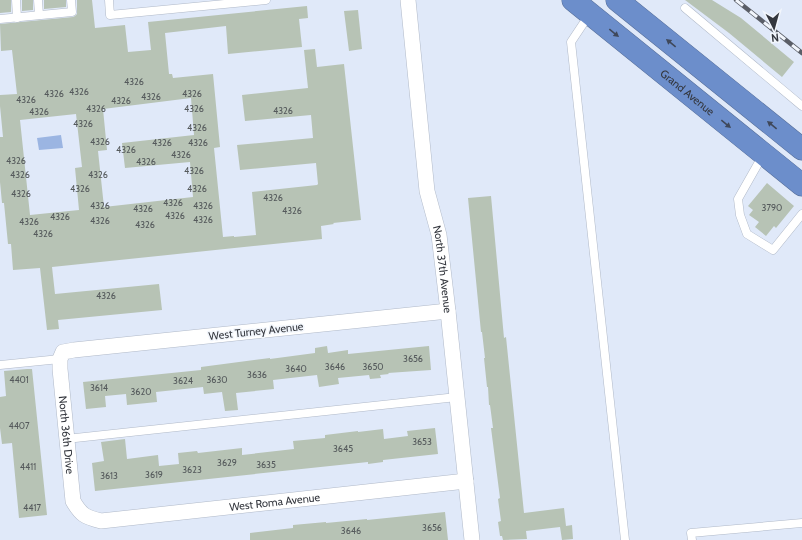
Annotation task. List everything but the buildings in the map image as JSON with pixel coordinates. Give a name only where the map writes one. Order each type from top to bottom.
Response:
[{"type":"highway","points":[[618,0],[802,149]]},
{"type":"highway","name":"Grand Avenue","points":[[581,7],[802,185]]},
{"type":"street","name":"North 37th Avenue","points":[[408,0],[428,191],[439,235],[472,540]]},
{"type":"street","name":"West Turney Avenue","points":[[62,356],[74,350],[448,311]]},
{"type":"street","name":"North 36th Drive","points":[[62,356],[60,369],[73,501],[83,515]]},
{"type":"street","name":"West Roma Avenue","points":[[83,515],[101,521],[466,480]]},
{"type":"lane","points":[[16,0],[18,18]]},
{"type":"lane","points":[[38,0],[39,15]]},
{"type":"lane","points":[[0,19],[72,12],[71,0]]},
{"type":"lane","points":[[109,0],[110,15],[266,0]]},
{"type":"lane","points":[[581,7],[571,42],[624,540]]},
{"type":"lane","points":[[686,8],[802,106]]},
{"type":"lane","points":[[764,154],[738,199],[740,215],[747,234],[773,250],[802,214]]},
{"type":"lane","points":[[0,364],[62,356]]},
{"type":"lane","points":[[66,439],[457,398]]},
{"type":"lane","points":[[692,540],[691,533],[802,523]]},
{"type":"water","points":[[61,135],[63,148],[39,150],[37,138]]},
{"type":"railway","points":[[736,0],[802,53]]}]
